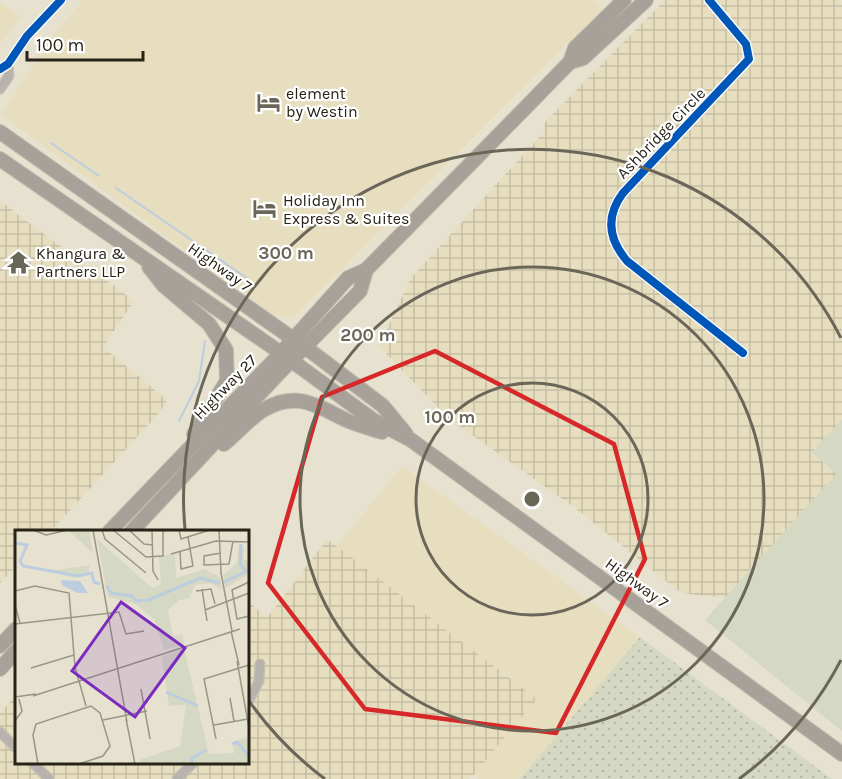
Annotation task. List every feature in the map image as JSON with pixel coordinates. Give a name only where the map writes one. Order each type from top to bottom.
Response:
[{"type":"main road","name":"Highway 27","points":[[132,530],[187,473],[287,357],[348,278],[366,270],[570,62],[575,48],[624,0]]},
{"type":"main road","name":"Highway 27","points":[[570,62],[583,58],[646,0]]},
{"type":"main road","name":"Highway 7","points":[[0,132],[299,343],[383,406],[411,440]]},
{"type":"main road","name":"Highway 7","points":[[0,159],[287,357],[373,420],[411,440],[842,754]]},
{"type":"main road","points":[[141,255],[164,286],[209,324],[226,350],[227,381],[175,462]]},
{"type":"main road","name":"Highway 27","points":[[110,530],[175,462],[287,357]]},
{"type":"main road","points":[[187,473],[262,411],[276,404],[311,401],[348,421],[411,440]]},
{"type":"main road","points":[[0,646],[15,630]]},
{"type":"main road","points":[[0,669],[15,652]]},
{"type":"street","points":[[0,69],[8,64],[27,36],[61,0]]},
{"type":"street","name":"Ashbridge Circle","points":[[708,1],[746,44],[749,59],[623,193],[615,206],[610,230],[616,249],[627,261],[743,353]]},
{"type":"street","points":[[0,89],[9,76],[8,64]]},
{"type":"street","points":[[249,700],[259,681],[260,664]]},
{"type":"street","points":[[0,732],[15,747]]},
{"type":"street","points":[[34,764],[49,779]]},
{"type":"street","points":[[177,779],[192,764]]},
{"type":"highlighted area","points":[[435,351],[614,444],[645,559],[556,733],[365,709],[268,583],[322,397]]},
{"type":"shaded area","points":[[83,0],[593,0],[602,9],[293,318],[273,315],[1,115],[44,46]]},
{"type":"shaded area","points":[[665,0],[840,0],[842,4],[842,419],[812,452],[836,474],[725,598],[681,593],[575,508],[448,418],[379,346],[411,278],[544,132],[545,122]]},
{"type":"shaded area","points":[[0,2],[21,17],[0,44]]},
{"type":"shaded area","points":[[0,201],[134,301],[103,347],[167,400],[159,413],[52,530],[15,530],[15,567],[0,583]]},
{"type":"shaded area","points":[[402,466],[640,637],[520,779],[479,779],[473,775],[537,698],[336,547]]},
{"type":"shaded area","points":[[327,539],[537,699],[470,779],[0,779],[0,713],[15,696],[15,764],[249,764],[249,602],[267,618]]},
{"type":"green space","points":[[842,419],[842,731],[705,620],[836,474],[812,452]]},
{"type":"green space","points":[[640,637],[832,779],[520,779]]},
{"type":"waterway","points":[[51,143],[99,176]]},
{"type":"waterway","points":[[116,188],[248,279]]},
{"type":"waterway","points":[[179,421],[199,381],[205,341]]},
{"type":"cycle path","points":[[0,69],[8,64],[27,36],[61,0]]},
{"type":"cycle path","points":[[709,0],[746,44],[749,59],[623,193],[614,211],[612,228],[616,245],[627,261],[743,353]]},
{"type":"place","name":"element by Westin","points":[[268,102]]},
{"type":"place","name":"Holiday Inn Express & Suites","points":[[265,209]]},
{"type":"place","name":"Khangura & Partners LLP","points":[[18,262]]}]
